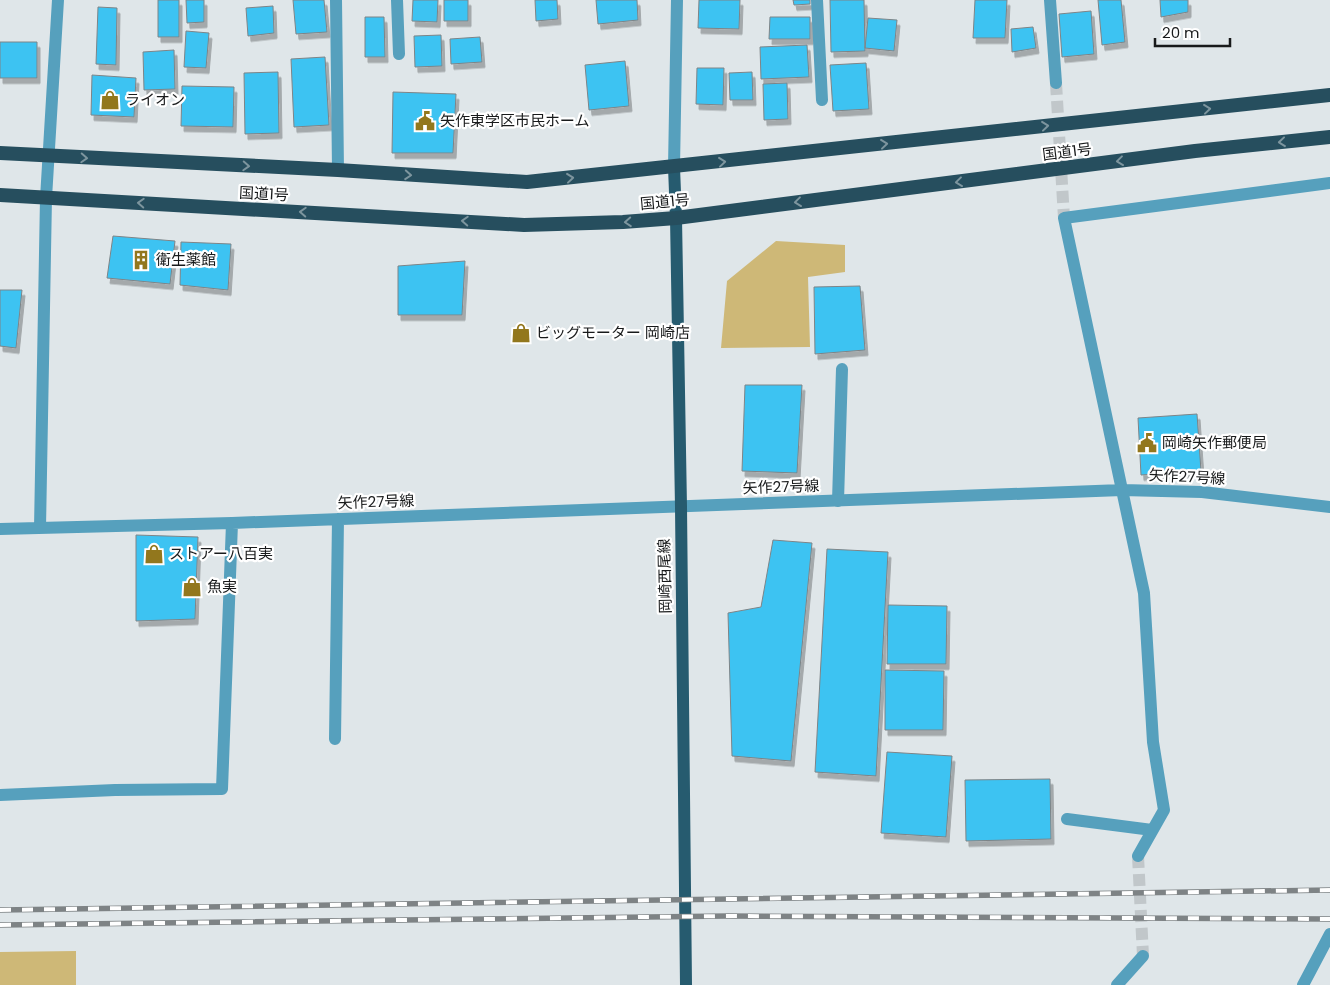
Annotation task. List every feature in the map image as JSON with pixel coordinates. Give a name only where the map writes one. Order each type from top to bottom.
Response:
[{"type":"highway","name":"国道1号","points":[[0,153],[48,157],[338,170],[527,182],[1330,95]]},
{"type":"highway","name":"国道1号","points":[[0,195],[524,225],[623,222],[676,218],[1195,151],[1330,137]]},
{"type":"main road","name":"岡崎西尾線","points":[[674,167],[681,507],[686,985]]},
{"type":"street","points":[[0,530],[40,528],[46,198],[58,0]]},
{"type":"street","points":[[336,0],[338,170]]},
{"type":"street","points":[[397,0],[400,54]]},
{"type":"street","points":[[674,167],[677,0]]},
{"type":"street","points":[[817,0],[822,100]]},
{"type":"street","points":[[1050,0],[1056,83]]},
{"type":"street","points":[[1138,856],[1164,810],[1153,742],[1144,593],[1064,218],[1330,183]]},
{"type":"street","points":[[838,501],[842,369]]},
{"type":"street","name":"矢作27号線","points":[[40,528],[232,523],[1122,490],[1202,492],[1330,507]]},
{"type":"street","points":[[334,739],[338,519]]},
{"type":"street","points":[[0,795],[114,790],[222,789],[232,523]]},
{"type":"street","points":[[1067,819],[1152,830]]},
{"type":"street","points":[[1303,985],[1330,934]]},
{"type":"street","points":[[1117,985],[1143,956]]},
{"type":"shaded area","points":[[776,241],[845,245],[845,272],[808,277],[810,347],[721,348],[727,281]]},
{"type":"shaded area","points":[[76,951],[76,985],[0,985],[0,952]]},
{"type":"building","points":[[158,0],[179,0],[179,37],[158,37]]},
{"type":"building","points":[[186,0],[204,0],[204,22],[187,23]]},
{"type":"building","points":[[293,0],[324,0],[327,32],[296,34]]},
{"type":"building","points":[[413,0],[438,0],[437,22],[412,21]]},
{"type":"building","points":[[444,0],[468,0],[468,21],[444,21]]},
{"type":"building","points":[[535,0],[557,0],[558,19],[536,21]]},
{"type":"building","points":[[596,0],[637,0],[638,20],[598,24]]},
{"type":"building","points":[[699,0],[740,0],[739,29],[698,28]]},
{"type":"building","points":[[793,0],[810,0],[810,4],[794,5]]},
{"type":"building","points":[[830,0],[864,0],[865,51],[831,52]]},
{"type":"building","points":[[975,0],[1007,0],[1005,38],[973,38]]},
{"type":"building","points":[[1098,0],[1121,0],[1125,42],[1102,45]]},
{"type":"building","points":[[1160,0],[1188,0],[1188,12],[1161,17]]},
{"type":"building","points":[[273,6],[274,33],[248,36],[246,8]]},
{"type":"building","points":[[98,7],[117,8],[116,65],[96,64]]},
{"type":"building","points":[[1091,11],[1094,54],[1062,57],[1059,14]]},
{"type":"building","points":[[365,17],[384,17],[385,57],[365,57]]},
{"type":"building","points":[[770,17],[810,17],[810,39],[769,39]]},
{"type":"building","points":[[868,18],[897,20],[894,51],[865,48]]},
{"type":"building","points":[[1033,27],[1036,48],[1012,52],[1011,29]]},
{"type":"building","points":[[186,31],[209,33],[206,68],[184,67]]},
{"type":"building","points":[[441,35],[442,66],[415,67],[414,36]]},
{"type":"building","points":[[480,37],[482,62],[451,64],[450,39]]},
{"type":"building","points":[[0,42],[37,42],[37,78],[0,78]]},
{"type":"building","points":[[807,45],[809,77],[761,79],[760,47]]},
{"type":"building","points":[[174,50],[175,89],[144,90],[143,52]]},
{"type":"building","points":[[325,57],[329,125],[294,127],[291,59]]},
{"type":"building","points":[[625,61],[629,106],[589,110],[585,65]]},
{"type":"building","points":[[866,63],[869,109],[833,111],[830,65]]},
{"type":"building","points":[[697,68],[724,68],[723,105],[696,104]]},
{"type":"building","points":[[278,72],[279,133],[245,134],[244,73]]},
{"type":"building","points":[[752,72],[753,100],[730,100],[729,73]]},
{"type":"building","points":[[92,75],[136,78],[134,117],[91,115]]},
{"type":"building","points":[[787,83],[788,119],[764,120],[763,84]]},
{"type":"building","points":[[182,86],[234,87],[233,127],[181,126]]},
{"type":"building","points":[[393,92],[456,94],[453,153],[392,153]]},
{"type":"building","name":"衛生薬館","points":[[113,236],[175,241],[170,284],[107,278]]},
{"type":"building","points":[[181,242],[231,244],[228,290],[180,285]]},
{"type":"building","points":[[465,261],[462,315],[398,315],[398,266]]},
{"type":"building","points":[[860,286],[865,350],[815,354],[814,287]]},
{"type":"building","points":[[0,290],[22,290],[16,348],[0,346]]},
{"type":"building","points":[[745,385],[802,385],[797,473],[742,471]]},
{"type":"building","points":[[1197,414],[1201,471],[1141,475],[1138,418]]},
{"type":"building","points":[[136,535],[198,537],[195,619],[136,621]]},
{"type":"building","points":[[773,540],[812,543],[791,761],[732,756],[728,613],[761,607]]},
{"type":"building","points":[[827,549],[888,552],[876,776],[815,772]]},
{"type":"building","points":[[888,605],[947,606],[946,664],[887,664]]},
{"type":"building","points":[[885,670],[944,671],[943,730],[885,730]]},
{"type":"building","points":[[887,752],[952,756],[946,837],[881,833]]},
{"type":"building","points":[[1050,779],[1051,839],[966,841],[965,780]]},
{"type":"tunnel","points":[[1056,83],[1064,218]]},
{"type":"tunnel","points":[[1138,856],[1143,956]]},
{"type":"railway","points":[[0,910],[1330,890]]},
{"type":"railway","points":[[0,925],[728,916],[1330,919]]},
{"type":"place","name":"ライオン","points":[[110,100]]},
{"type":"place","name":"矢作東学区市民ホーム","points":[[425,121]]},
{"type":"place","name":"衛生薬館","points":[[141,260]]},
{"type":"place","name":"ビッグモーター 岡崎店","points":[[521,333]]},
{"type":"place","name":"岡崎矢作郵便局","points":[[1147,443]]},
{"type":"place","name":"ストアー八百実","points":[[154,554]]},
{"type":"place","name":"魚実","points":[[192,587]]}]
